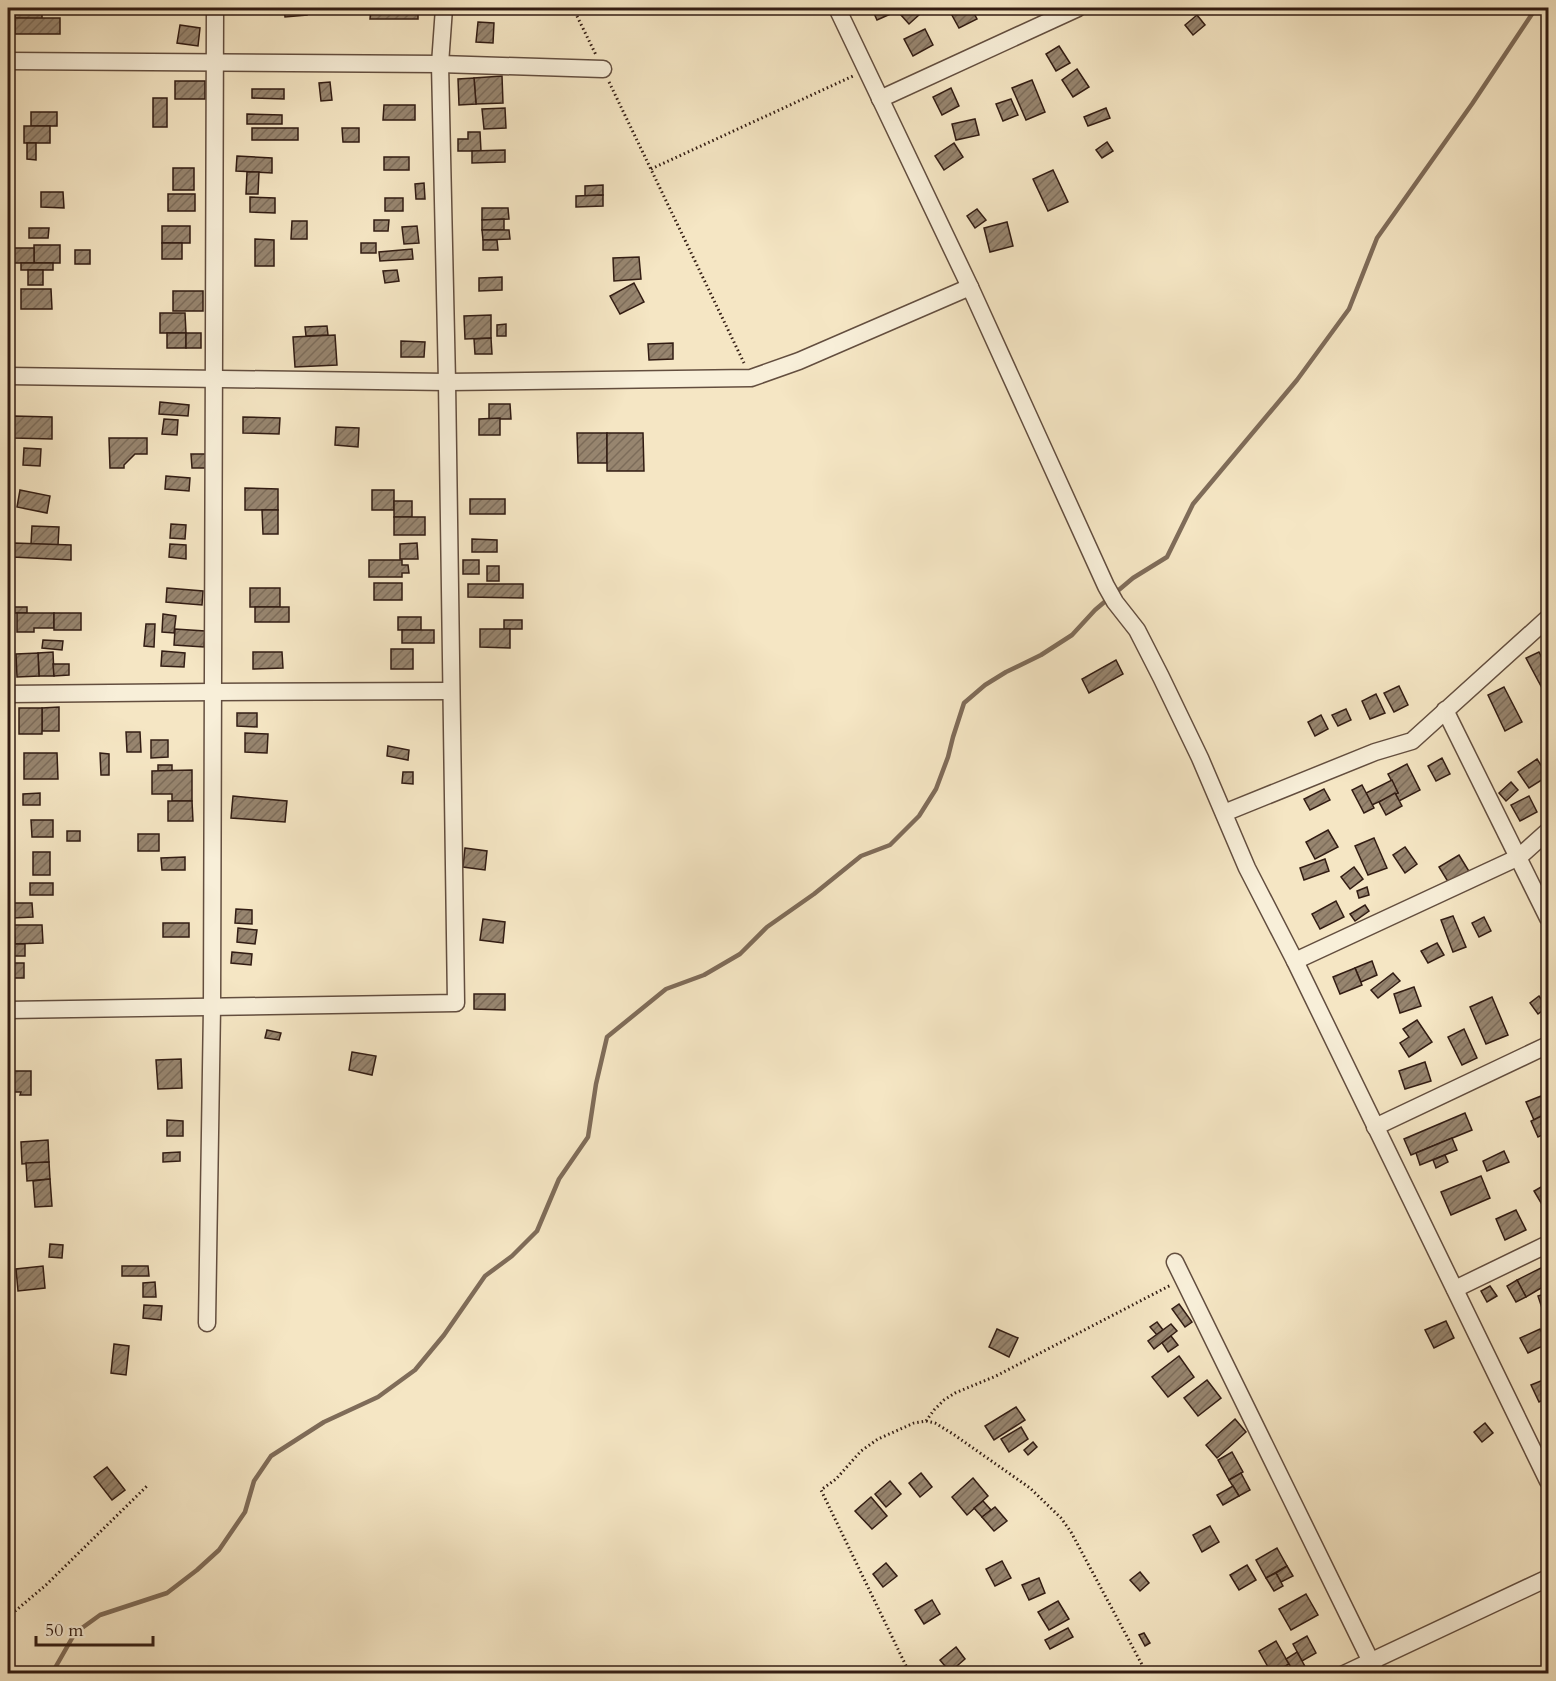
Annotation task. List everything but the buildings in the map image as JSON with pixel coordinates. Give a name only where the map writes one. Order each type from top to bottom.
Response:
[{"type":"street","points":[[207,1323],[212,1007],[215,8]]},
{"type":"street","points":[[8,1010],[456,1004],[440,64],[444,8]]},
{"type":"street","points":[[837,8],[970,287],[1106,586],[1115,602],[1137,630],[1161,677],[1247,868],[1455,1289],[1543,1455],[1548,1480]]},
{"type":"street","points":[[880,99],[1078,8]]},
{"type":"street","points":[[8,61],[440,64],[603,69]]},
{"type":"street","points":[[8,376],[447,382],[751,378],[799,361],[970,287]]},
{"type":"street","points":[[1224,813],[1375,752],[1412,741],[1548,618]]},
{"type":"street","points":[[8,694],[452,691]]},
{"type":"street","points":[[1445,710],[1548,918]]},
{"type":"street","points":[[1294,961],[1519,857],[1548,831]]},
{"type":"street","points":[[1375,1127],[1548,1046]]},
{"type":"street","points":[[1455,1289],[1548,1244]]},
{"type":"street","points":[[1175,1262],[1374,1667]]},
{"type":"street","points":[[1344,1674],[1374,1667],[1548,1578]]},
{"type":"path","points":[[573,8],[751,378]]},
{"type":"path","points":[[651,169],[866,70]]},
{"type":"path","points":[[926,1421],[944,1400],[955,1393],[996,1376],[1164,1290],[1182,1278]]},
{"type":"path","points":[[910,1674],[821,1490],[836,1479],[861,1451],[878,1439],[914,1423],[926,1421],[935,1423],[1030,1488],[1061,1518],[1071,1532],[1147,1674]]},
{"type":"path","points":[[8,1617],[46,1585],[147,1486]]},
{"type":"waterway","points":[[1114,594],[1133,578],[1167,557],[1193,504],[1297,380],[1349,309],[1377,238],[1472,104],[1536,8]]},
{"type":"waterway","points":[[53,1674],[75,1633],[100,1615],[167,1593],[219,1550],[245,1512],[254,1481],[271,1456],[324,1422],[378,1397],[415,1370],[444,1335],[485,1276],[512,1256],[537,1231],[559,1179],[588,1137],[596,1084],[607,1037],[666,989],[704,975],[740,954],[767,927],[814,894],[861,856],[890,845],[919,816],[936,789],[964,703],[985,685],[1041,655],[1072,635],[1108,599]]}]
